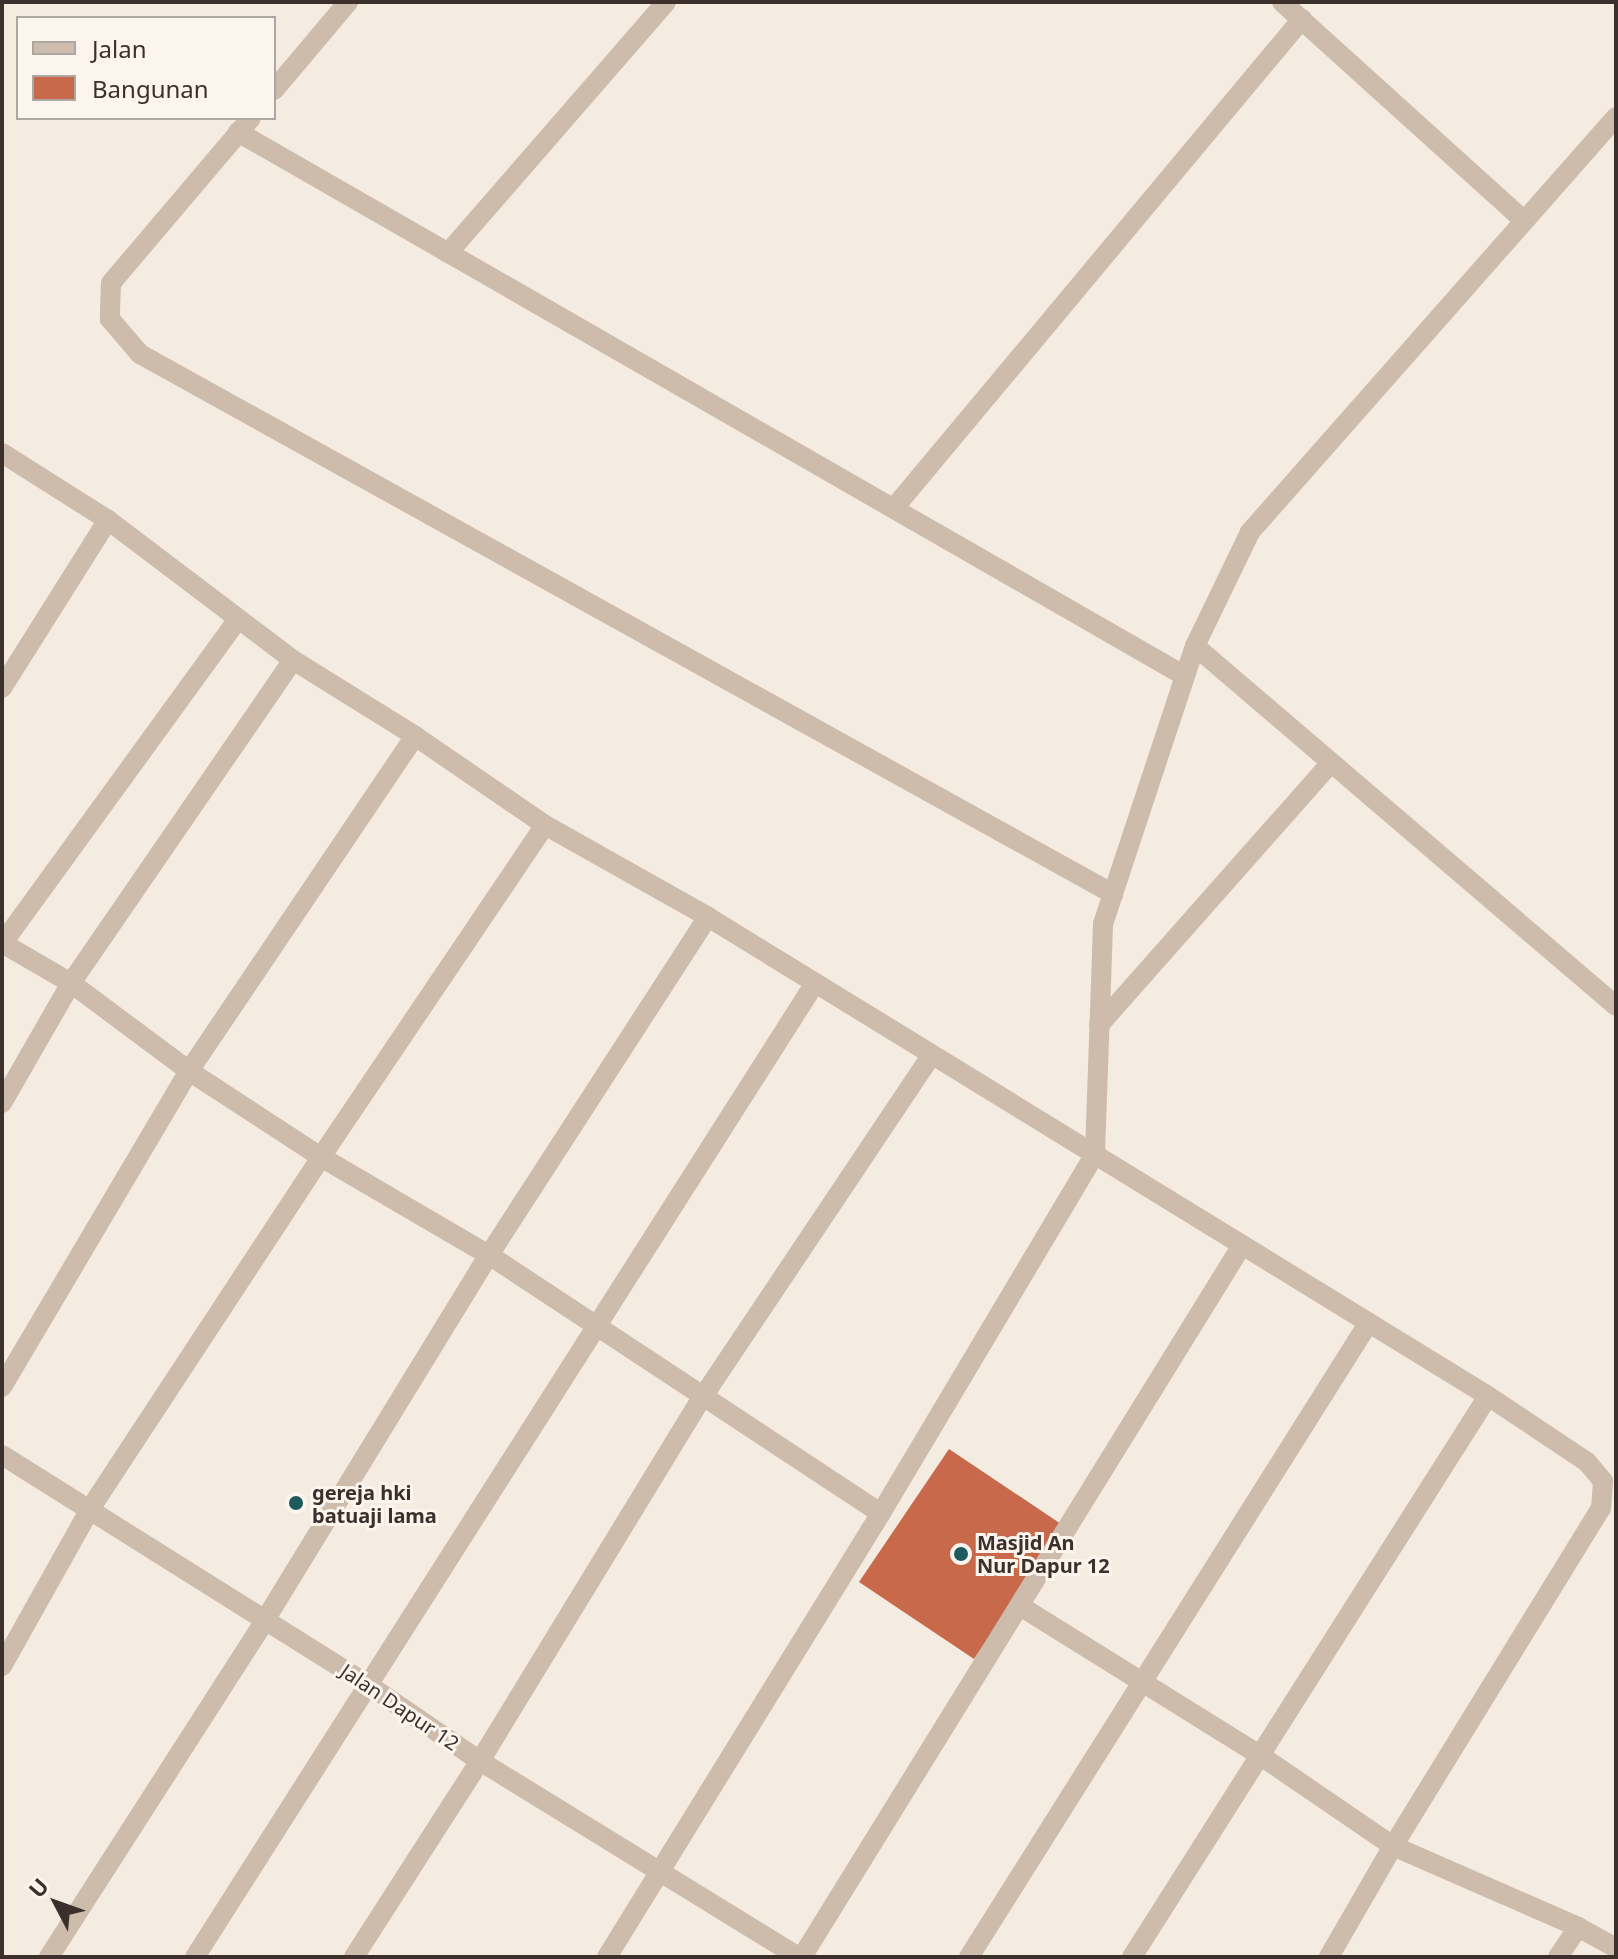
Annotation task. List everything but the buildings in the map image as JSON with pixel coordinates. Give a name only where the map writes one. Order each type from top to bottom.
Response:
[{"type":"street","points":[[276,88],[348,2]]},
{"type":"street","points":[[448,253],[666,2]]},
{"type":"street","points":[[1282,2],[1523,220]]},
{"type":"street","points":[[894,508],[1302,19]]},
{"type":"street","points":[[607,1957],[881,1513],[1095,1154],[1103,924],[1195,646],[1250,532],[1616,117]]},
{"type":"street","points":[[1113,894],[140,354],[110,319],[111,283],[244,125],[448,253],[1185,676]]},
{"type":"street","points":[[2,453],[108,520],[237,621],[293,660],[415,736],[545,825],[708,917],[1369,1322],[1587,1462],[1603,1481],[1601,1508],[1393,1846],[1329,1957]]},
{"type":"street","points":[[2,688],[108,520]]},
{"type":"street","points":[[237,621],[2,943],[71,983],[189,1071],[321,1157],[489,1255],[597,1329],[881,1513]]},
{"type":"street","points":[[1195,646],[1616,1006]]},
{"type":"street","points":[[2,1103],[71,983],[293,660]]},
{"type":"street","points":[[2,1387],[189,1071],[415,736]]},
{"type":"street","points":[[1099,1025],[1331,763]]},
{"type":"street","points":[[2,1666],[90,1509],[321,1157],[545,825]]},
{"type":"street","points":[[49,1957],[265,1620],[489,1255],[708,917]]},
{"type":"street","points":[[195,1957],[815,983]]},
{"type":"street","points":[[354,1957],[480,1761],[702,1398],[932,1055]]},
{"type":"street","points":[[801,1957],[1242,1245]]},
{"type":"street","points":[[969,1957],[1369,1322]]},
{"type":"street","points":[[1132,1957],[1488,1396]]},
{"type":"street","name":"Jalan Dapur 12","points":[[2,1455],[370,1686],[480,1761],[801,1957]]},
{"type":"street","points":[[1020,1606],[1261,1756],[1393,1846],[1578,1927],[1616,1948]]},
{"type":"street","points":[[1558,1957],[1578,1927]]},
{"type":"place","name":"gereja hki batuaji lama","points":[[296,1503]]},
{"type":"place","name":"Masjid An Nur Dapur 12","points":[[961,1554]]}]
